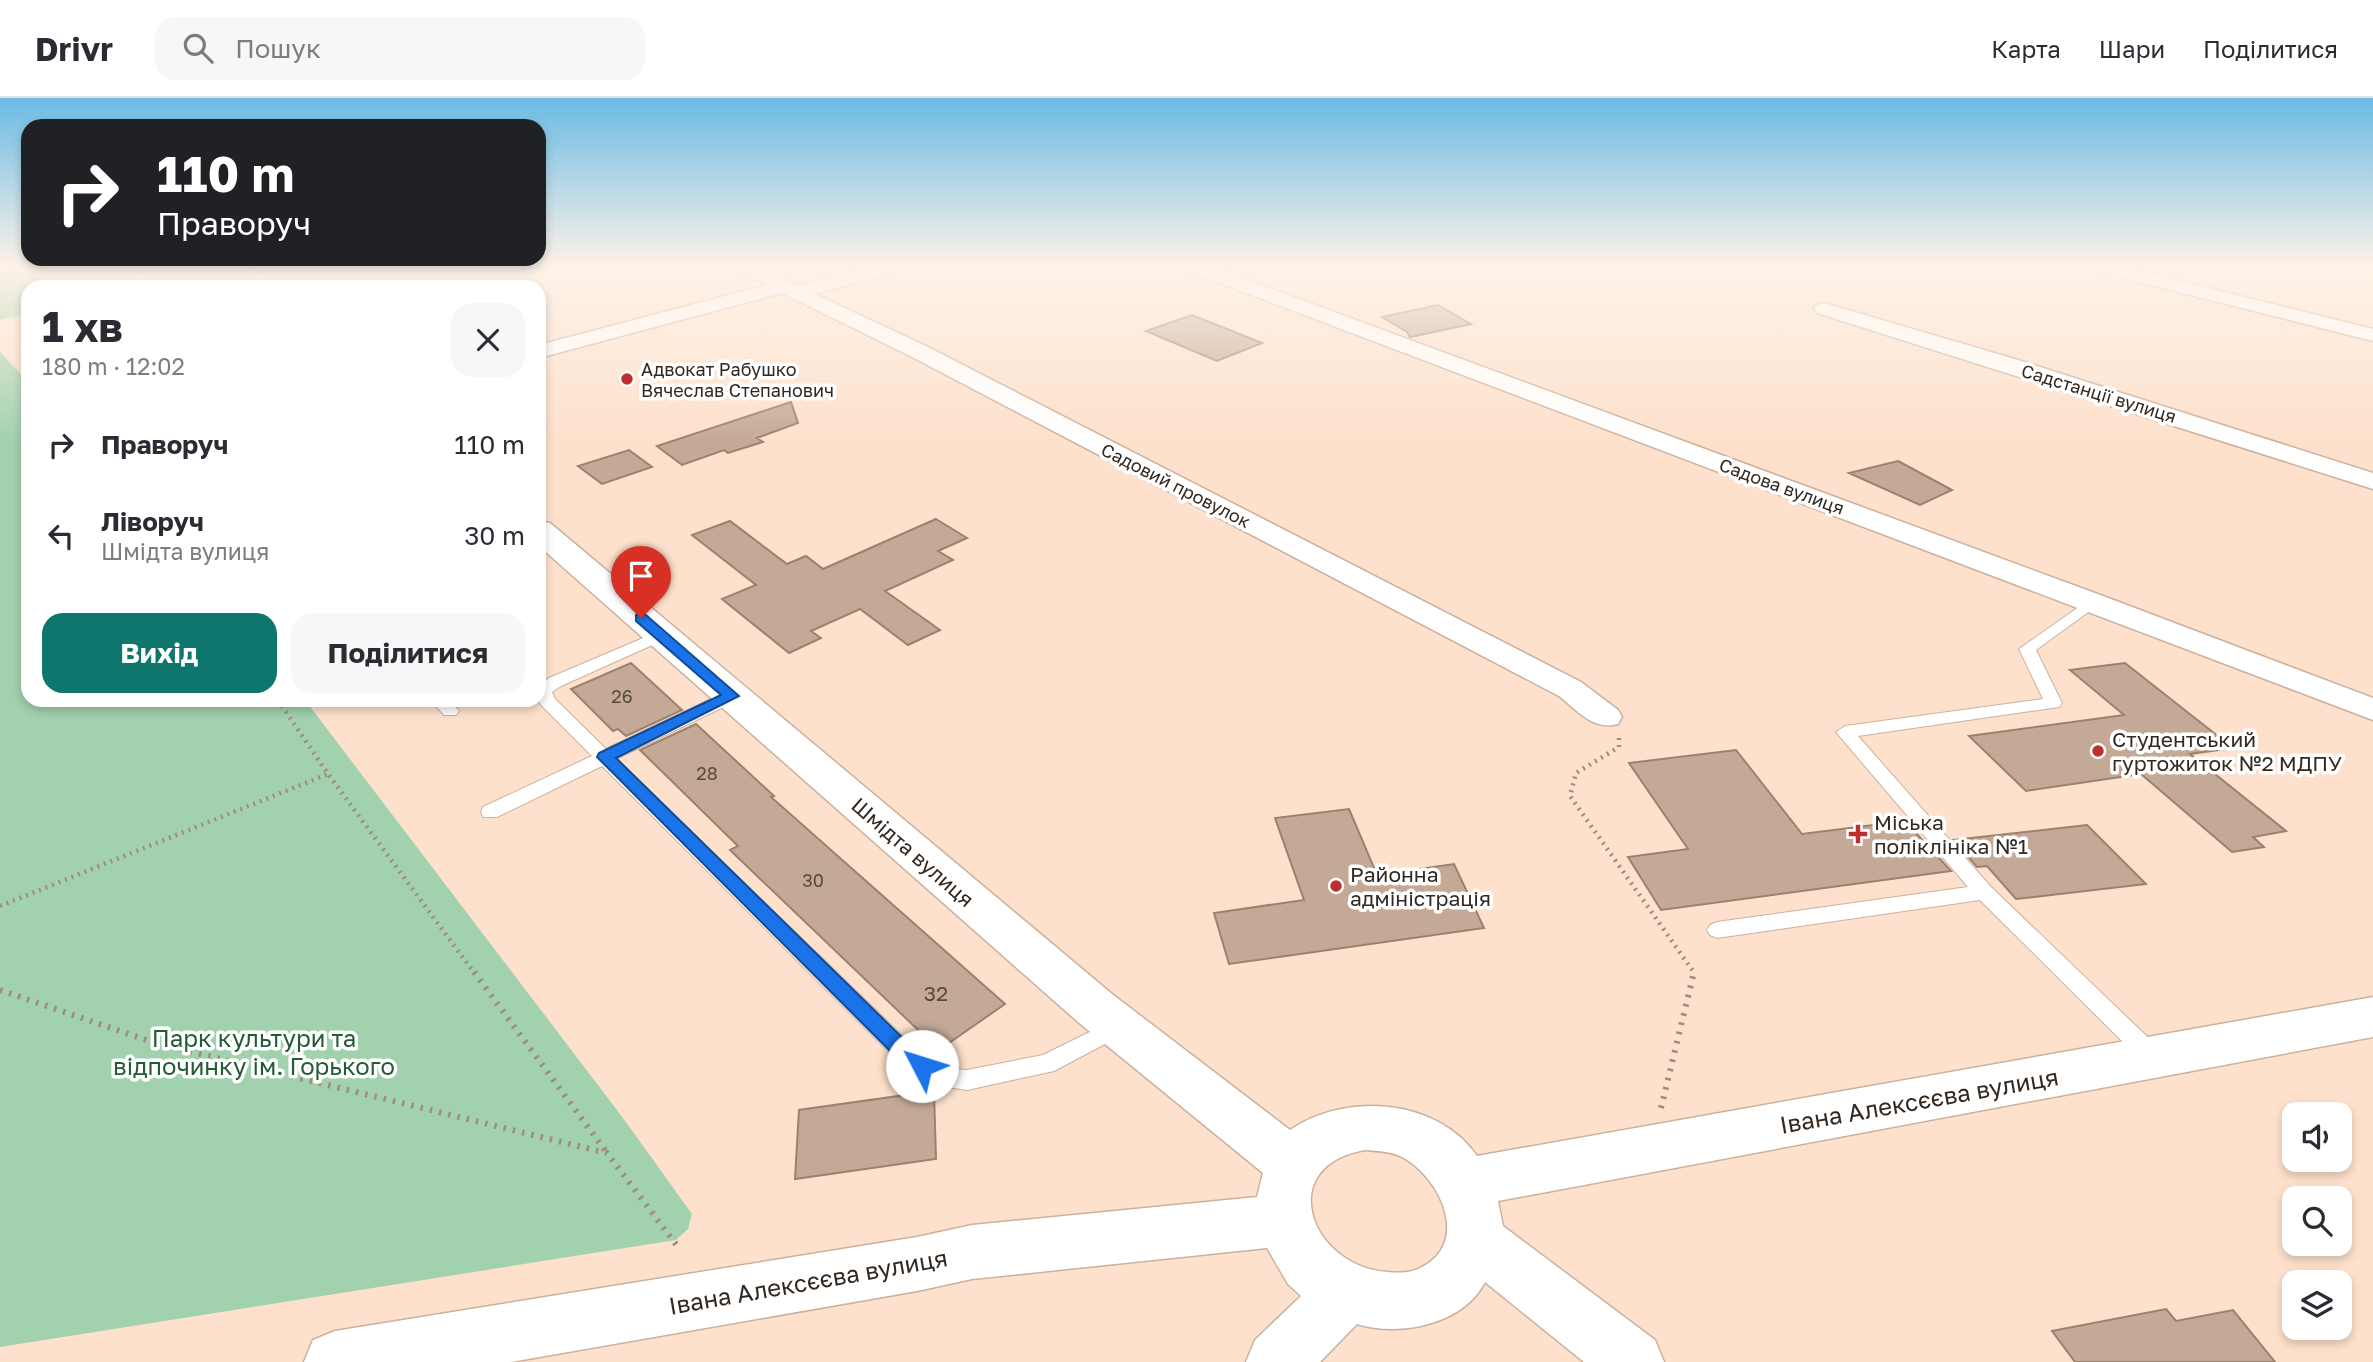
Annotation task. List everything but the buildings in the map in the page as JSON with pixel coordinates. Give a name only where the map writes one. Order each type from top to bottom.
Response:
[{"type":"street","points":[[546,350],[651,324]]},
{"type":"street","name":"Садовий провулок","points":[[863,324],[1570,689],[1606,717]]},
{"type":"street","name":"Садова вулиця","points":[[1349,324],[2093,601],[2373,710]]},
{"type":"street","name":"Садстанції вулиця","points":[[1874,324],[2373,481]]},
{"type":"street","points":[[2329,324],[2373,335]]},
{"type":"street","name":"Шмідта вулиця","points":[[546,536],[1119,1027],[1294,1165]]},
{"type":"street","name":"Івана Алексєєва вулиця","points":[[1470,1211],[1650,1149],[2373,1017]]},
{"type":"street","points":[[1470,1211],[1465,1265],[1443,1286],[1414,1300],[1380,1302],[1346,1293],[1317,1275],[1296,1249],[1284,1220],[1284,1191],[1294,1165],[1312,1144],[1337,1132],[1365,1127],[1395,1130],[1423,1141],[1447,1160],[1470,1211],[1633,1362]]},
{"type":"street","name":"Івана Алексєєва вулиця","points":[[335,1362],[917,1264],[972,1252],[1284,1220]]},
{"type":"street","points":[[1277,1362],[1346,1293]]},
{"type":"lane","points":[[2093,601],[2027,649],[2053,703],[1845,733],[1984,892],[2154,1058]]},
{"type":"lane","points":[[546,688],[662,635]]},
{"type":"lane","points":[[490,812],[732,696]]},
{"type":"lane","points":[[546,699],[908,1056],[936,1077],[967,1080],[1025,1066],[1046,1064],[1119,1027]]},
{"type":"lane","points":[[1717,930],[1984,892]]},
{"type":"path","points":[[283,707],[328,774],[678,1247]]},
{"type":"path","points":[[1606,717],[1619,734],[1619,747],[1576,773],[1570,796],[1695,974],[1650,1149]]},
{"type":"path","points":[[0,906],[328,774]]},
{"type":"path","points":[[0,990],[156,1043],[607,1153]]},
{"type":"green space","name":"Парк культури та відпочинку ім. Горького","points":[[0,352],[21,374],[21,707],[310,707],[623,1118],[692,1214],[688,1229],[676,1240],[0,1347]]},
{"type":"place","name":"Адвокат Рабушко Вячеслав Степанович","points":[[627,379]]},
{"type":"place","name":"Студентський гуртожиток №2 МДПУ","points":[[2098,751]]},
{"type":"place","name":"Міська поліклініка №1","points":[[1858,834]]},
{"type":"place","name":"Районна адміністрація","points":[[1336,886]]},
{"type":"route","points":[[641,618],[732,696],[605,757],[908,1056],[922,1066]]}]
